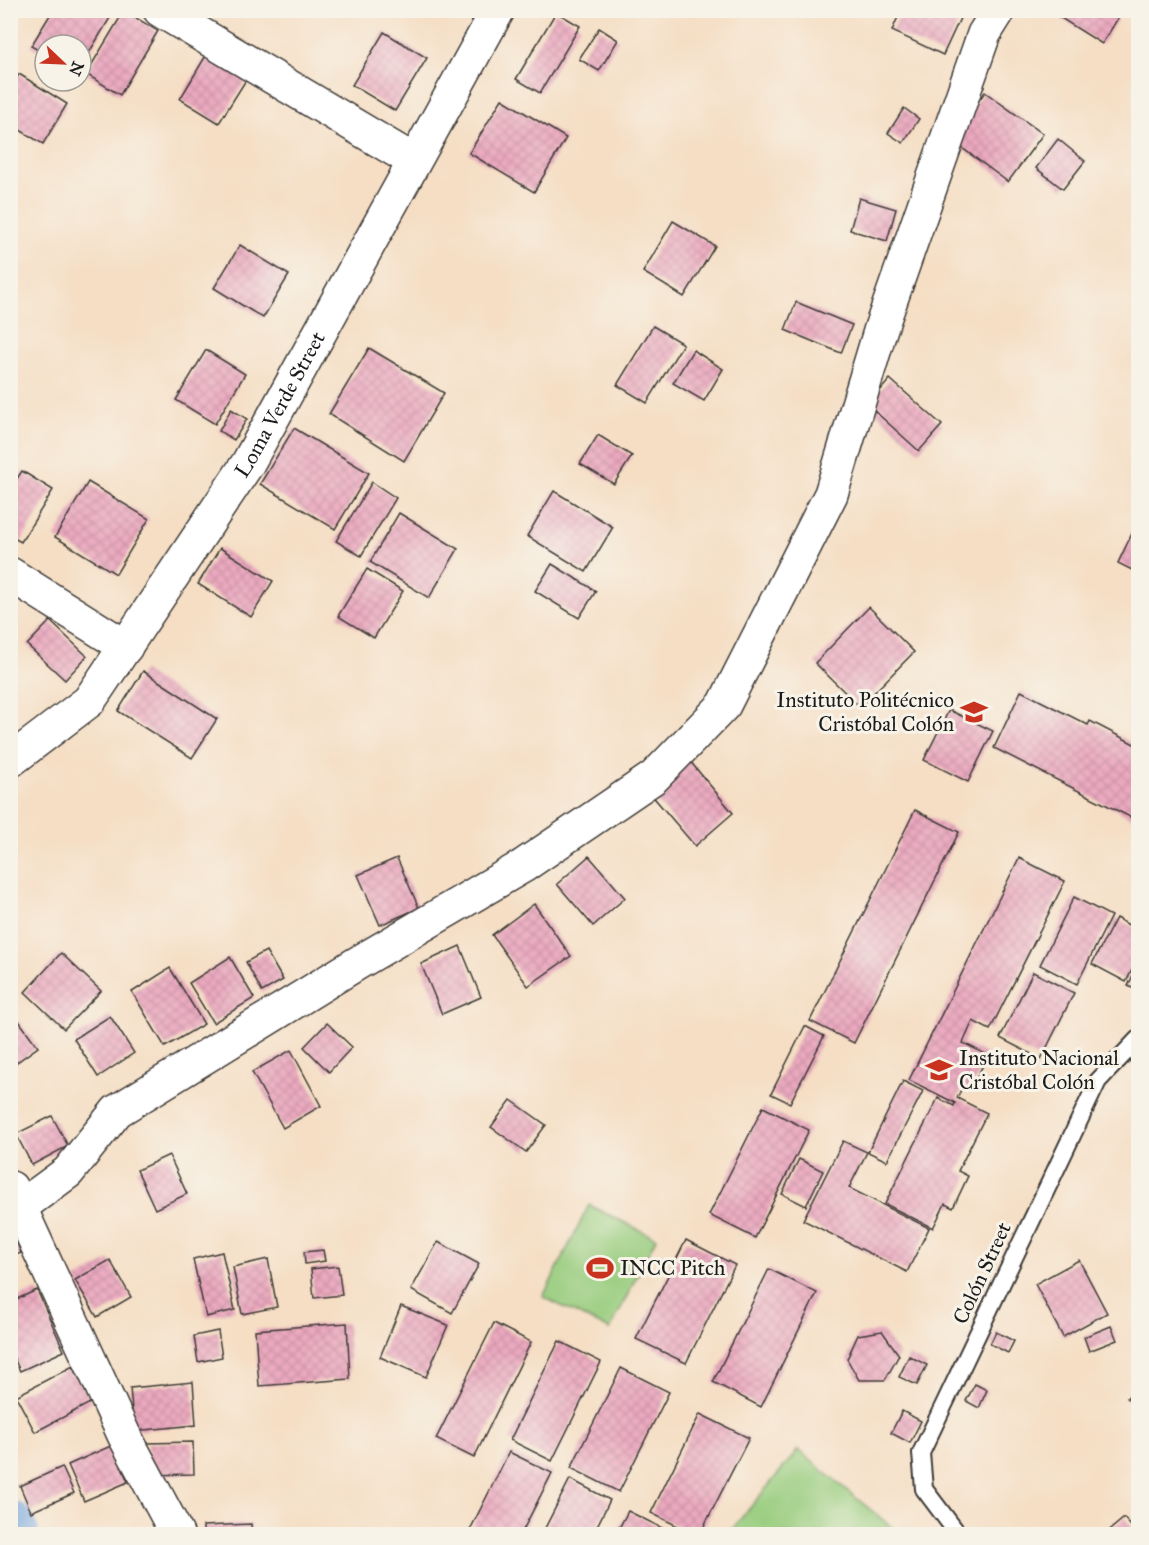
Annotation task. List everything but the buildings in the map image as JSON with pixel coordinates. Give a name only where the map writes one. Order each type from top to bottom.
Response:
[{"type":"street","points":[[160,10],[202,21],[414,161]]},
{"type":"street","name":"Loma Verde Street","points":[[10,761],[89,701],[248,463],[498,10]]},
{"type":"street","points":[[177,1534],[124,1435],[15,1197],[68,1172],[117,1111],[356,964],[532,860],[654,777],[724,705],[831,494],[889,306],[984,34],[999,10]]},
{"type":"street","points":[[10,574],[126,647]]},
{"type":"lane","name":"Colón Street","points":[[958,1534],[924,1489],[921,1453],[1098,1081],[1138,1039]]},
{"type":"green space","name":"INCC Pitch","points":[[589,1205],[656,1238],[610,1330],[543,1297]]},
{"type":"green space","points":[[798,1450],[900,1534],[728,1534]]},
{"type":"waterway","points":[[10,1527],[13,1534]]},
{"type":"place","name":"Instituto Politécnico Cristóbal Colón","points":[[974,712]]},
{"type":"place","name":"Instituto Nacional Cristóbal Colón","points":[[939,1070]]},
{"type":"place","name":"INCC Pitch","points":[[600,1268]]}]
